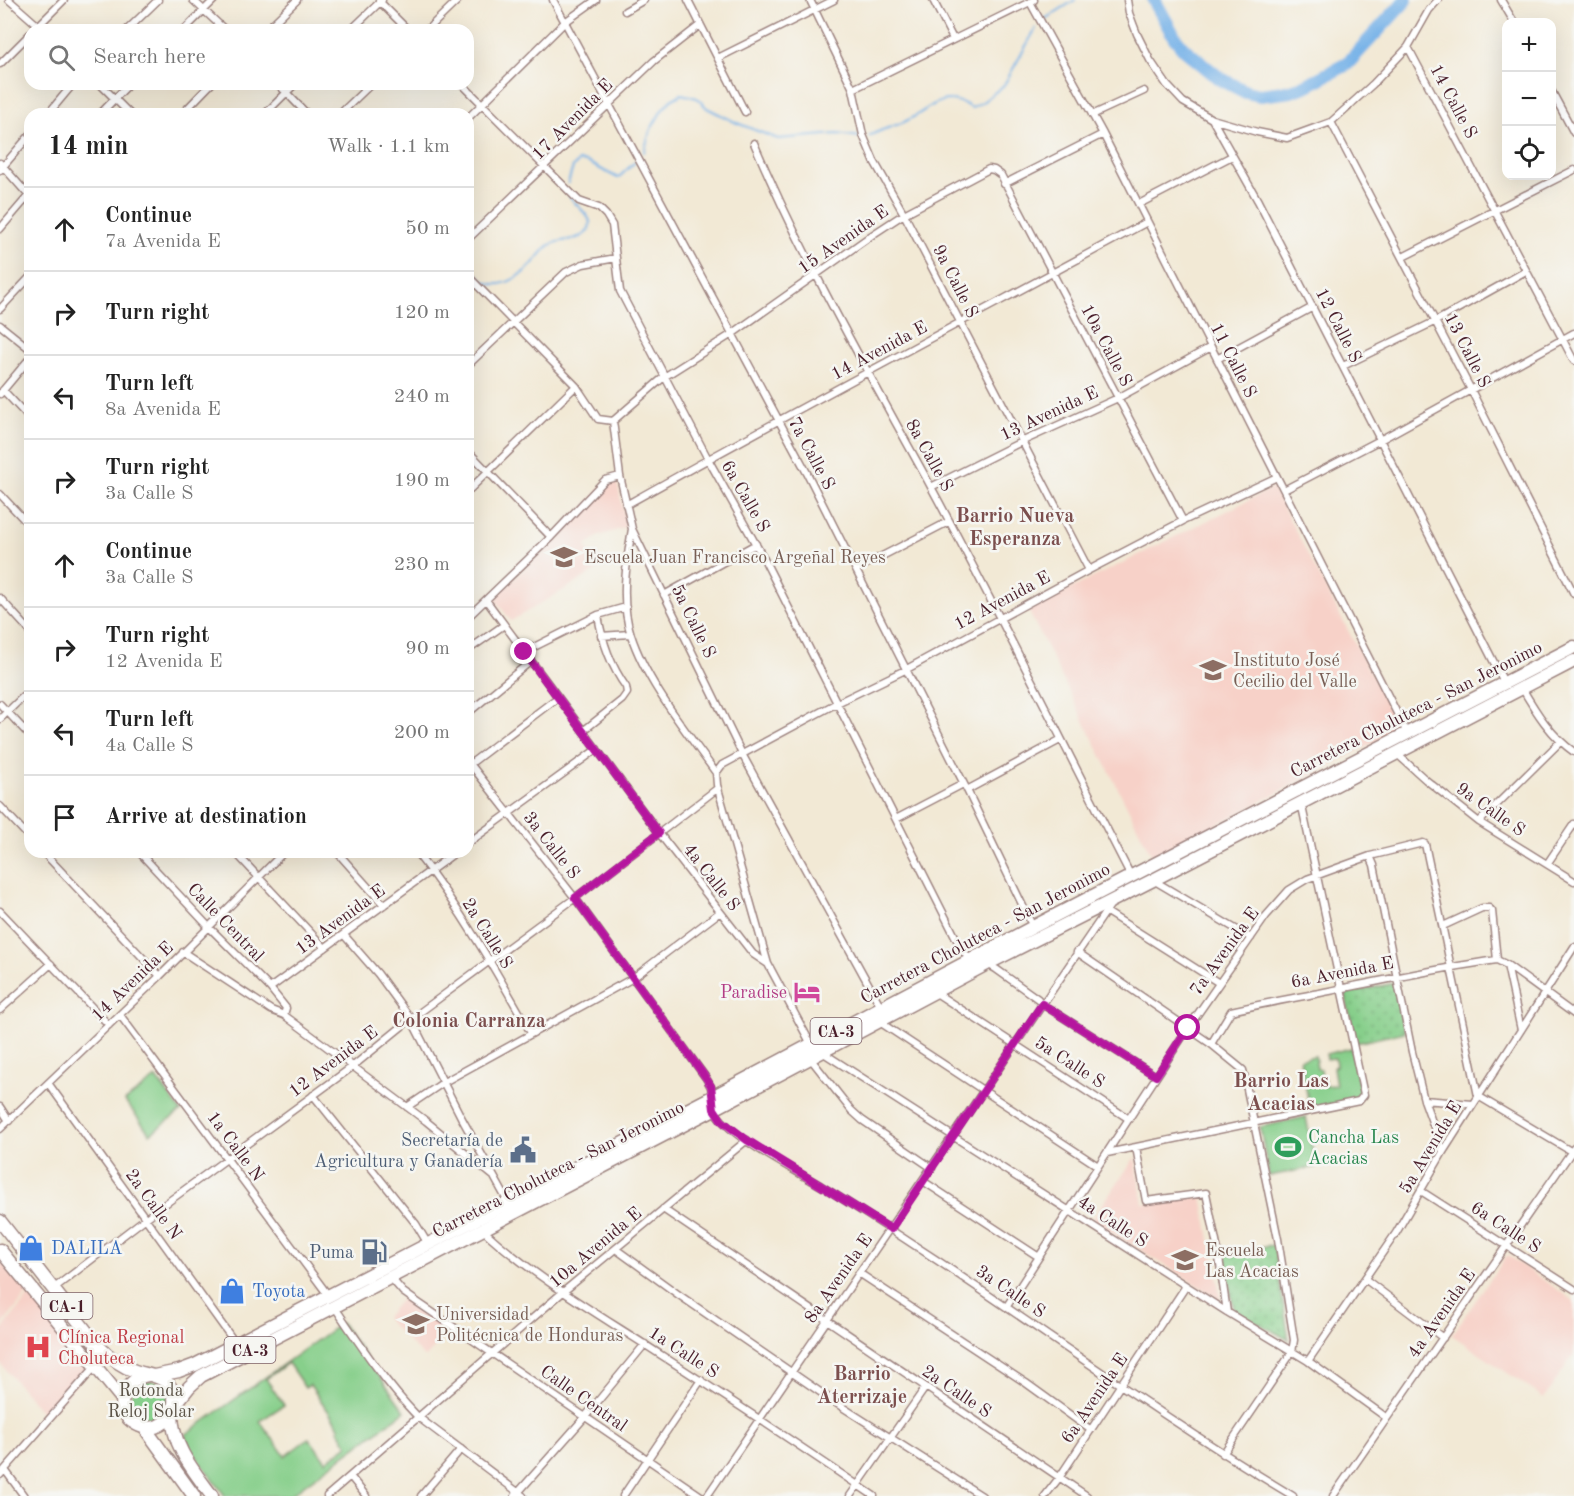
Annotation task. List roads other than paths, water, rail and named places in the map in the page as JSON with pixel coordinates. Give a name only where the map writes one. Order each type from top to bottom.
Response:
[{"type":"highway","name":"Carretera Choluteca - San Jeronimo","points":[[387,1272],[428,1244],[508,1202],[713,1103],[934,992],[978,960],[1032,927],[1574,647]]},
{"type":"highway","name":"Carretera Choluteca - San Jeronimo","points":[[814,1052],[881,1007],[978,960],[1116,899],[1574,661]]},
{"type":"highway","name":"Carretera Choluteca - San Jeronimo","points":[[151,1375],[179,1371],[195,1365],[387,1272],[482,1229],[713,1103]]},
{"type":"highway","name":"CA-1","points":[[0,1221],[97,1345],[112,1359],[131,1370],[151,1375],[168,1384],[172,1390],[172,1428],[176,1442],[212,1496]]},
{"type":"highway","name":"CA-1","points":[[0,1250],[122,1399],[123,1407],[130,1420],[144,1427],[194,1496]]},
{"type":"highway","name":"Carretera Choluteca - San Jeronimo","points":[[173,1410],[189,1387],[201,1376],[331,1300]]},
{"type":"highway","points":[[122,1399],[128,1385],[133,1380],[151,1375]]},
{"type":"highway","points":[[144,1427],[160,1425],[173,1410]]},
{"type":"street","points":[[9,0],[33,24]]},
{"type":"street","points":[[42,24],[64,0]]},
{"type":"street","points":[[133,24],[158,0]]},
{"type":"street","points":[[193,0],[219,24]]},
{"type":"street","points":[[190,24],[214,0]]},
{"type":"street","points":[[272,24],[297,0]]},
{"type":"street","points":[[357,24],[380,0],[402,24]]},
{"type":"street","points":[[433,24],[458,0]]},
{"type":"street","name":"7a Calle S","points":[[553,0],[856,569],[1032,927]]},
{"type":"street","points":[[474,112],[565,22],[596,0]]},
{"type":"street","points":[[625,11],[644,0]]},
{"type":"street","points":[[688,0],[745,112]]},
{"type":"street","name":"9a Calle S","points":[[810,0],[853,89],[863,135],[874,161],[904,214],[1089,570]]},
{"type":"street","points":[[718,58],[834,0]]},
{"type":"street","points":[[933,0],[953,39]]},
{"type":"street","points":[[1127,0],[1137,34],[1150,60],[1167,85],[1183,102],[1212,119],[1287,138],[1331,122],[1373,84],[1407,47],[1429,10],[1438,0]]},
{"type":"street","points":[[1501,0],[1512,18]]},
{"type":"street","points":[[853,89],[1032,1]]},
{"type":"street","name":"11 Calle S","points":[[1032,1],[1103,134],[1408,733]]},
{"type":"street","name":"17 Avenida E","points":[[474,233],[654,61],[700,25]]},
{"type":"street","points":[[0,64],[24,40]]},
{"type":"street","name":"14 Calle S","points":[[1407,47],[1574,361]]},
{"type":"street","points":[[53,108],[68,90]]},
{"type":"street","points":[[106,90],[124,108]]},
{"type":"street","points":[[105,108],[123,90]]},
{"type":"street","points":[[188,108],[205,90]]},
{"type":"street","points":[[283,90],[301,108]]},
{"type":"street","points":[[271,108],[289,90]]},
{"type":"street","points":[[346,108],[365,90]]},
{"type":"street","name":"6a Calle S","points":[[468,90],[579,201],[598,208],[612,225],[620,291],[708,459],[756,544],[962,950],[978,960]]},
{"type":"street","points":[[1092,115],[1144,91]]},
{"type":"street","points":[[1556,101],[1574,133]]},
{"type":"street","name":"12 Calle S","points":[[1212,119],[1258,201],[1505,683]]},
{"type":"street","name":"13 Calle S","points":[[1331,122],[1436,321],[1574,594]]},
{"type":"street","points":[[1004,184],[1103,134]]},
{"type":"street","points":[[24,141],[1,166],[24,189]]},
{"type":"street","name":"8a Calle S","points":[[754,143],[781,206],[867,373],[931,487],[1000,619],[1131,876]]},
{"type":"street","points":[[1138,204],[1232,156]]},
{"type":"street","name":"15 Avenida E","points":[[613,421],[664,377],[732,334],[904,214],[989,169],[1001,175],[1004,184]]},
{"type":"street","points":[[1403,257],[1574,170]]},
{"type":"street","name":"10a Calle S","points":[[1004,184],[1183,522]]},
{"type":"street","points":[[0,229],[24,202]]},
{"type":"street","name":"14 Avenida E","points":[[626,505],[777,420],[1147,222]]},
{"type":"street","points":[[474,359],[566,272],[583,264],[616,258]]},
{"type":"street","points":[[1343,366],[1436,321],[1526,271]]},
{"type":"street","points":[[474,282],[576,386],[598,420],[613,421]]},
{"type":"street","points":[[0,309],[24,283]]},
{"type":"street","points":[[1217,359],[1313,307]]},
{"type":"street","points":[[0,325],[24,344]]},
{"type":"street","points":[[1284,490],[1574,333]]},
{"type":"street","name":"13 Avenida E","points":[[931,487],[1021,442],[1118,398],[1211,347]]},
{"type":"street","points":[[24,365],[2,392],[24,413]]},
{"type":"street","points":[[474,485],[576,386]]},
{"type":"street","name":"5a Calle S","points":[[613,421],[620,476],[632,529],[742,754],[881,1007]]},
{"type":"street","points":[[474,457],[551,537]]},
{"type":"street","points":[[474,611],[551,537],[605,480],[620,476]]},
{"type":"street","name":"12 Avenida E","points":[[716,773],[722,765],[742,754],[837,703],[905,670],[1089,570],[1277,477]]},
{"type":"street","points":[[0,494],[24,520]]},
{"type":"street","points":[[856,569],[948,522]]},
{"type":"street","points":[[632,529],[625,572],[630,634],[662,696],[716,773]]},
{"type":"street","points":[[664,595],[756,544]]},
{"type":"street","points":[[0,598],[24,624]]},
{"type":"street","name":"4a Calle S","points":[[486,600],[557,698],[720,912],[753,954],[768,964]]},
{"type":"street","points":[[524,652],[598,615],[626,606]]},
{"type":"street","points":[[583,731],[622,700],[627,693],[601,636],[598,615]]},
{"type":"street","points":[[474,646],[504,625]]},
{"type":"street","points":[[601,636],[630,634]]},
{"type":"street","points":[[474,707],[531,661]]},
{"type":"street","points":[[1522,688],[1560,742],[1574,752]]},
{"type":"street","points":[[0,719],[24,696]]},
{"type":"street","points":[[474,759],[557,698]]},
{"type":"street","points":[[0,704],[24,729]]},
{"type":"street","points":[[896,819],[1060,740]]},
{"type":"street","points":[[1479,822],[1560,742]]},
{"type":"street","points":[[474,839],[597,749]]},
{"type":"street","name":"9a Calle S","points":[[1397,753],[1479,822],[1574,881]]},
{"type":"street","name":"3a Calle S","points":[[474,769],[575,898],[706,1078],[711,1086],[713,1103],[722,1121],[747,1140],[891,1229],[1007,1306],[1223,1454],[1293,1496]]},
{"type":"street","name":"4a Calle S","points":[[716,773],[718,788],[768,964],[814,1052],[953,1135],[1186,1286],[1308,1361],[1387,1418]]},
{"type":"street","name":"12 Avenida E","points":[[53,1289],[352,1067],[411,1019],[575,898],[718,788]]},
{"type":"street","points":[[1107,1153],[1359,1101],[1363,1098],[1301,802]]},
{"type":"street","points":[[0,806],[24,832]]},
{"type":"street","points":[[1547,864],[1574,824]]},
{"type":"street","name":"7a Avenida E","points":[[1007,1306],[1188,1028],[1266,915],[1290,890],[1307,879],[1370,856],[1423,843],[1426,846],[1443,926]]},
{"type":"street","points":[[1370,856],[1374,865],[1424,1100],[1443,1152]]},
{"type":"street","points":[[49,858],[160,976]]},
{"type":"street","name":"Calle Central","points":[[145,858],[270,988],[286,1008],[284,1015]]},
{"type":"street","points":[[241,858],[325,948]]},
{"type":"street","name":"14 Avenida E","points":[[0,1129],[120,1015],[278,858]]},
{"type":"street","points":[[342,858],[384,905]]},
{"type":"street","name":"2a Calle S","points":[[420,858],[490,961],[531,1033]]},
{"type":"street","name":"13 Avenida E","points":[[270,988],[448,858]]},
{"type":"street","points":[[1153,880],[1251,938]]},
{"type":"street","name":"8a Avenida E","points":[[707,1496],[891,1229],[1077,952],[1116,899]]},
{"type":"street","points":[[1573,1151],[1478,1096],[1443,926],[1482,908],[1489,908],[1492,912],[1497,960],[1574,1014]]},
{"type":"street","points":[[1106,911],[1219,983]]},
{"type":"street","points":[[407,1107],[444,1082],[633,978],[720,912]]},
{"type":"street","points":[[1,913],[109,1025]]},
{"type":"street","points":[[344,934],[378,974],[411,1019],[508,1202]]},
{"type":"street","name":"5a Avenida E","points":[[1308,1361],[1422,1191],[1443,1152],[1574,947]]},
{"type":"street","name":"Calle Central","points":[[183,952],[271,1010],[284,1015],[407,1107],[492,1175]]},
{"type":"street","points":[[1077,952],[1211,1044],[1243,1071],[1288,1296],[1294,1341],[1292,1352],[1223,1454]]},
{"type":"street","points":[[978,960],[996,969],[1042,1004],[1156,1076]]},
{"type":"street","name":"6a Avenida E","points":[[1211,1044],[1231,1011],[1452,966],[1497,960]]},
{"type":"street","points":[[0,1010],[51,964]]},
{"type":"street","points":[[1507,965],[1521,1030]]},
{"type":"street","name":"5a Calle S","points":[[934,992],[1129,1119]]},
{"type":"street","name":"1a Calle N","points":[[120,1015],[331,1300],[368,1356],[404,1402],[418,1417],[519,1495]]},
{"type":"street","points":[[878,1021],[1098,1166]]},
{"type":"street","points":[[814,1052],[851,1110],[932,1168]]},
{"type":"street","name":"2a Calle N","points":[[48,1083],[236,1344]]},
{"type":"street","points":[[313,1095],[416,1224],[428,1244]]},
{"type":"street","points":[[1424,1100],[1473,1104]]},
{"type":"street","points":[[0,1107],[9,1121]]},
{"type":"street","name":"10a Avenida E","points":[[327,1496],[563,1292],[617,1250],[747,1140]]},
{"type":"street","points":[[1136,1147],[1146,1201],[1206,1193],[1227,1312]]},
{"type":"street","name":"4a Avenida E","points":[[1333,1496],[1573,1151]]},
{"type":"street","points":[[923,1181],[1038,1257]]},
{"type":"street","name":"6a Calle S","points":[[1422,1191],[1574,1288]]},
{"type":"street","name":"2a Calle S","points":[[663,1209],[1087,1496]]},
{"type":"street","name":"1a Calle S","points":[[482,1229],[563,1292],[760,1418],[874,1496]]},
{"type":"street","points":[[617,1250],[889,1438],[981,1496]]},
{"type":"street","name":"Calle Central","points":[[387,1272],[403,1292],[701,1496]]},
{"type":"street","points":[[859,1273],[1026,1383],[1091,1430]]},
{"type":"street","points":[[1365,1279],[1443,1338]]},
{"type":"street","name":"6a Avenida E","points":[[1045,1496],[1186,1286]]},
{"type":"street","points":[[519,1495],[645,1344]]},
{"type":"street","points":[[24,1496],[2,1473],[96,1368]]},
{"type":"street","points":[[623,1496],[701,1380]]},
{"type":"street","points":[[850,1496],[925,1388]]},
{"type":"street","points":[[421,1496],[461,1449]]},
{"type":"street","points":[[350,1476],[366,1496]]},
{"type":"waterway","points":[[1045,19],[1075,0]]},
{"type":"waterway","points":[[1154,0],[1175,38],[1184,49],[1219,78],[1246,92],[1260,95],[1291,91],[1347,64],[1406,0]]},
{"type":"waterway","points":[[869,136],[904,122],[944,100],[961,102],[972,108],[984,101],[1004,85],[1036,28]]},
{"type":"waterway","points":[[644,152],[650,131],[662,110],[671,100],[682,94],[697,98],[707,108],[737,123],[778,139],[837,134],[861,137]]},
{"type":"waterway","points":[[568,183],[573,167],[579,161],[587,162],[618,178],[635,162]]},
{"type":"waterway","points":[[474,272],[485,282],[495,284],[508,282],[532,265],[550,245],[585,234],[590,221],[569,195]]},
{"type":"place","name":"Escuela Juan Francisco Argeñal Reyes","points":[[564,557]]},
{"type":"place","name":"Instituto José Cecilio del Valle","points":[[1213,670]]},
{"type":"place","name":"Paradise","points":[[807,992]]},
{"type":"place","name":"Cancha Las Acacias","points":[[1288,1147]]},
{"type":"place","name":"Secretaría de Agricultura y Ganadería","points":[[523,1150]]},
{"type":"place","name":"DALILA","points":[[31,1248]]},
{"type":"place","name":"Puma","points":[[374,1252]]},
{"type":"place","name":"Escuela Las Acacias","points":[[1185,1260]]},
{"type":"place","name":"Toyota","points":[[232,1291]]},
{"type":"place","name":"Universidad Politécnica de Honduras","points":[[416,1324]]},
{"type":"place","name":"Clínica Regional Choluteca","points":[[38,1347]]},
{"type":"district","name":"Barrio Nueva Esperanza","points":[[1015,526]]},
{"type":"district","name":"Colonia Carranza","points":[[469,1020]]},
{"type":"district","name":"Barrio Las Acacias","points":[[1281,1092]]},
{"type":"district","name":"Barrio Aterrizaje","points":[[862,1384]]},
{"type":"park label","name":"Rotonda Reloj Solar","points":[[151,1400]]}]
